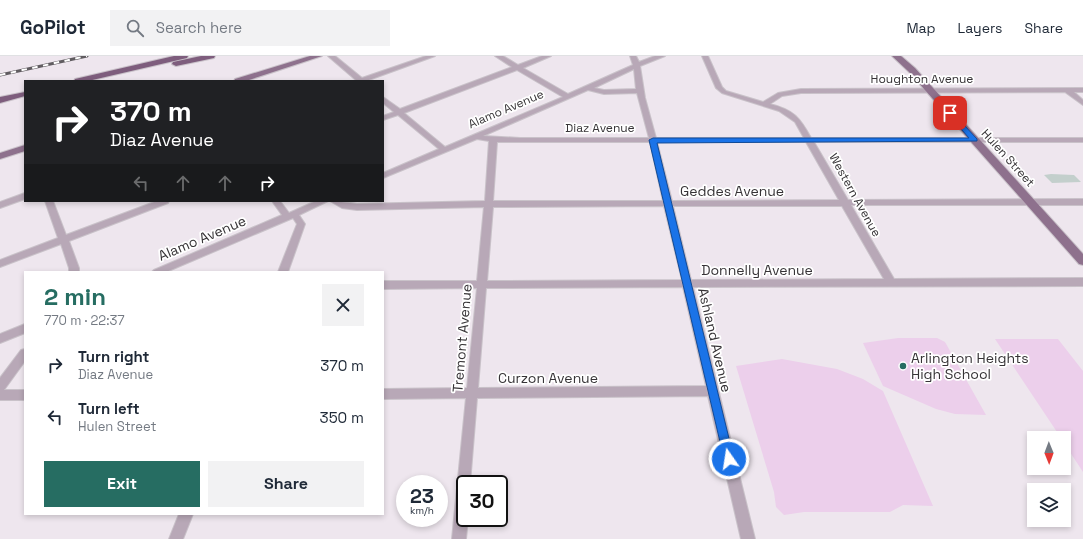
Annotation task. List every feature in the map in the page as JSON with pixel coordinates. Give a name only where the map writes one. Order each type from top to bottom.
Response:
[{"type":"highway","points":[[82,80],[184,56]]},
{"type":"highway","points":[[110,80],[211,56]]},
{"type":"highway","points":[[0,100],[24,94]]},
{"type":"highway","points":[[0,106],[24,100]]},
{"type":"main road","points":[[241,80],[318,56]]},
{"type":"main road","name":"Hulen Street","points":[[896,56],[912,70],[1083,261]]},
{"type":"main road","points":[[0,156],[24,148]]},
{"type":"street","points":[[331,56],[360,80]]},
{"type":"street","points":[[364,80],[432,56]]},
{"type":"street","points":[[498,56],[568,97]]},
{"type":"street","points":[[384,118],[548,56]]},
{"type":"street","name":"Ashland Avenue","points":[[633,56],[638,65],[637,76],[639,91],[653,140],[748,539]]},
{"type":"street","name":"Alamo Avenue","points":[[384,176],[568,97],[638,65],[662,56]]},
{"type":"street","name":"Western Avenue","points":[[705,56],[722,90],[728,94],[782,109],[794,116],[810,140],[891,283]]},
{"type":"street","points":[[587,88],[604,92],[639,91]]},
{"type":"street","points":[[1067,90],[1083,103]]},
{"type":"street","name":"Houghton Avenue","points":[[765,104],[780,94],[801,91],[1083,90]]},
{"type":"street","points":[[384,100],[444,150]]},
{"type":"street","name":"Diaz Avenue","points":[[478,136],[482,139],[493,140],[1083,140]]},
{"type":"street","name":"Tremont Avenue","points":[[459,539],[489,204],[493,140]]},
{"type":"street","points":[[0,205],[24,196]]},
{"type":"street","points":[[49,202],[74,271]]},
{"type":"street","points":[[0,264],[162,202]]},
{"type":"street","points":[[277,202],[301,224],[283,271]]},
{"type":"street","name":"Alamo Avenue","points":[[159,271],[321,202]]},
{"type":"street","name":"Geddes Avenue","points":[[336,202],[345,206],[357,207],[489,204],[1083,202]]},
{"type":"street","name":"Donnelly Avenue","points":[[384,286],[1083,282]]},
{"type":"street","points":[[0,339],[23,330]]},
{"type":"street","points":[[0,387],[24,354]]},
{"type":"street","name":"Curzon Avenue","points":[[384,394],[712,392]]},
{"type":"street","points":[[0,396],[24,396]]},
{"type":"street","points":[[176,539],[186,515]]},
{"type":"shaded area","points":[[898,338],[937,338],[945,342],[986,415],[955,414],[936,409],[883,386],[863,343]]},
{"type":"shaded area","points":[[995,339],[1058,339],[1083,371],[1083,472],[1071,454],[1071,431],[1056,431]]},
{"type":"shaded area","points":[[782,359],[837,369],[863,379],[883,391],[933,506],[903,505],[890,512],[804,512],[784,515],[776,507],[774,492],[736,366]]},
{"type":"building","points":[[1044,175],[1074,175],[1081,182],[1052,183]]},
{"type":"railway","points":[[0,75],[87,56]]},
{"type":"place","name":"Arlington Heights High School","points":[[903,366]]},
{"type":"route","points":[[729,459],[653,140],[974,140],[950,113]]}]
